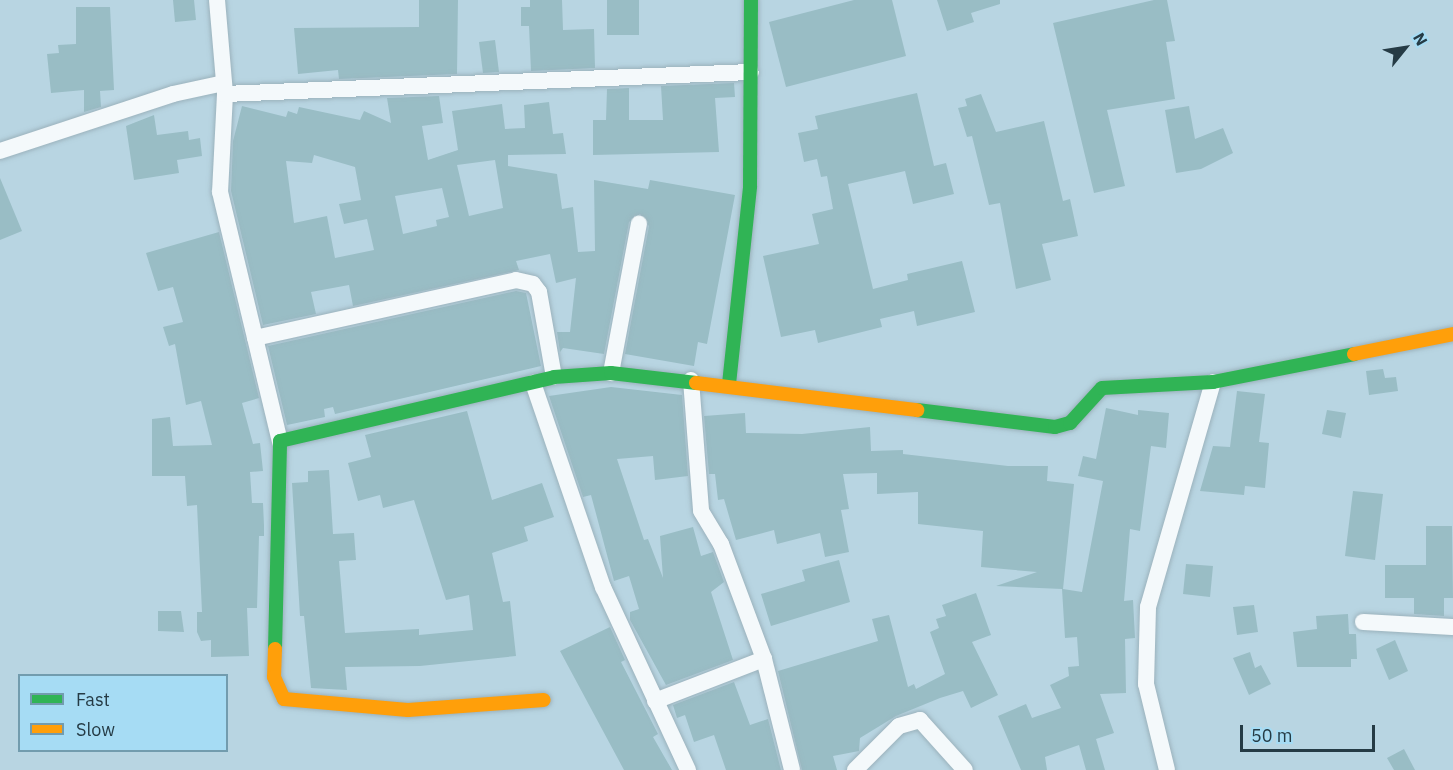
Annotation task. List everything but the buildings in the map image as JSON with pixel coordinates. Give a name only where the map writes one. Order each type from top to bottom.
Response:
[{"type":"street","points":[[217,0],[225,89],[220,192],[280,441],[274,677],[284,699],[408,710],[544,700]]},
{"type":"street","points":[[729,384],[750,186],[751,0]]},
{"type":"street","points":[[0,151],[173,94],[225,89],[751,72]]},
{"type":"street","points":[[611,373],[639,224]]},
{"type":"street","points":[[255,338],[516,280],[533,284],[539,292],[554,376]]},
{"type":"street","points":[[280,441],[554,376],[611,373],[729,384],[1055,427],[1070,423],[1102,388],[1213,382],[1453,334]]},
{"type":"street","points":[[691,380],[701,511],[721,544],[765,659],[792,770]]},
{"type":"street","points":[[1167,770],[1146,684],[1148,607],[1213,382]]},
{"type":"street","points":[[532,383],[591,555],[688,770]]},
{"type":"street","points":[[1363,622],[1453,627]]},
{"type":"street","points":[[655,701],[765,659]]},
{"type":"street","points":[[855,770],[899,726],[920,720],[965,770]]},
{"type":"traffic: fast","points":[[729,384],[750,186],[751,0]]},
{"type":"traffic: fast","points":[[917,410],[1055,427],[1070,423],[1102,388],[1213,382],[1354,354]]},
{"type":"traffic: fast","points":[[275,649],[280,441],[554,377],[611,373],[696,383]]},
{"type":"traffic: slow","points":[[1354,354],[1453,334]]},
{"type":"traffic: slow","points":[[696,383],[917,410]]},
{"type":"traffic: slow","points":[[275,649],[274,677],[284,699],[408,710],[544,700]]}]
